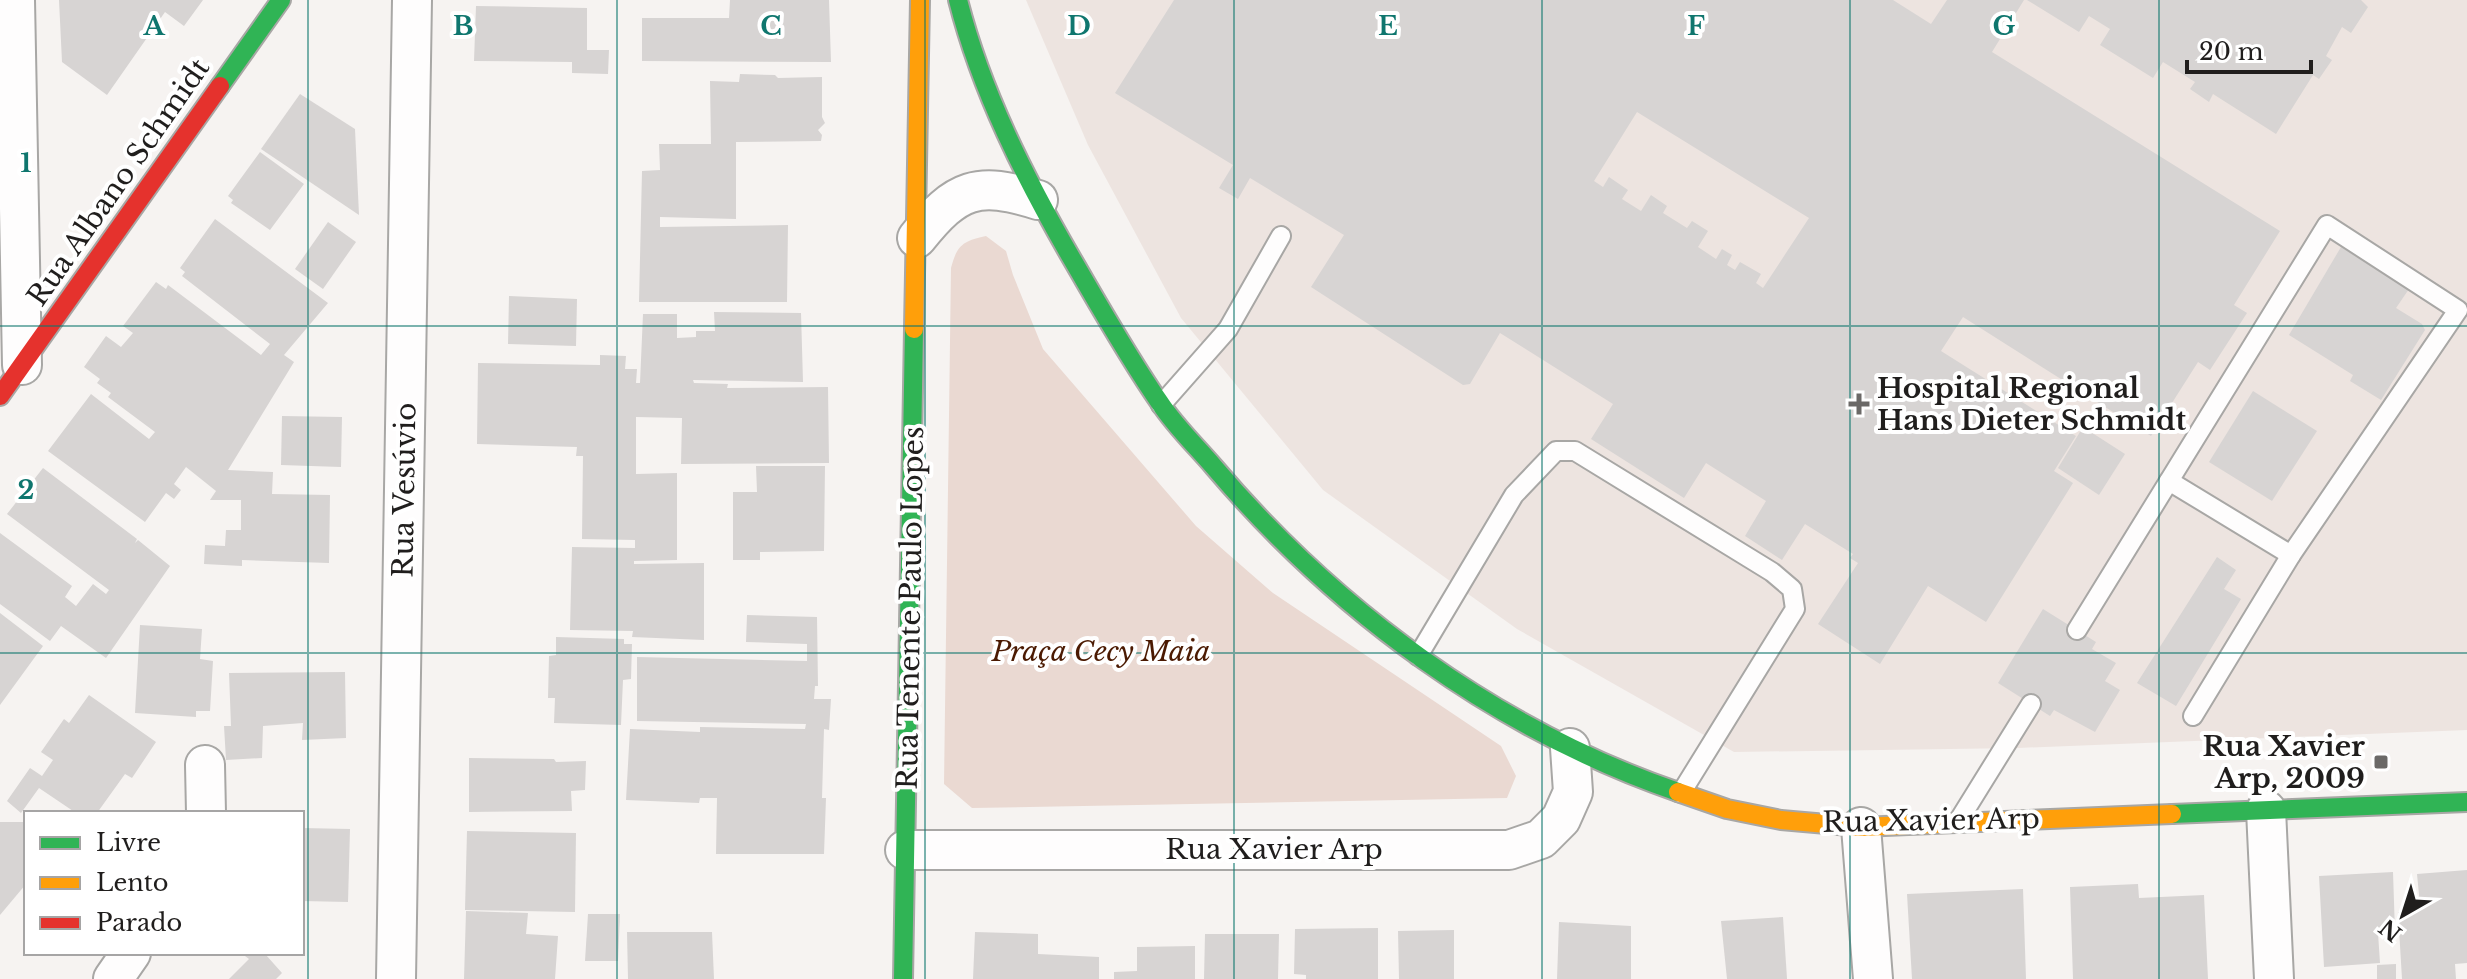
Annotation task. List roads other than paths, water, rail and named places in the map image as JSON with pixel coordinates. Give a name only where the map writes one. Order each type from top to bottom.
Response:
[{"type":"main road","name":"Rua Albano Schmidt","points":[[0,396],[281,0]]},
{"type":"main road","name":"Rua Tenente Paulo Lopes","points":[[903,979],[920,0]]},
{"type":"main road","points":[[958,0],[966,32],[996,110],[1038,200],[1161,405],[1242,500],[1314,572],[1386,633],[1491,703],[1570,748]]},
{"type":"main road","name":"Rua Xavier Arp","points":[[1570,748],[1628,775],[1727,809],[1781,820],[1861,827],[2467,802]]},
{"type":"street","points":[[15,0],[22,365]]},
{"type":"street","name":"Rua Vesúvio","points":[[396,979],[412,0]]},
{"type":"street","points":[[917,238],[937,212],[973,191],[1003,189],[1038,200]]},
{"type":"street","name":"Rua Xavier Arp","points":[[905,850],[1509,850],[1541,839],[1561,819],[1573,792],[1570,748]]},
{"type":"street","points":[[205,765],[206,811]]},
{"type":"street","points":[[2266,810],[2274,979]]},
{"type":"street","points":[[1861,827],[1873,979]]},
{"type":"street","points":[[113,979],[130,955]]},
{"type":"lane","points":[[2077,630],[2327,225],[2458,310],[2291,555],[2193,716]]},
{"type":"lane","points":[[1161,405],[1228,329],[1281,236]]},
{"type":"lane","points":[[1418,656],[1514,495],[1556,451],[1575,451],[1772,572],[1792,589],[1795,609],[1680,794]]},
{"type":"lane","points":[[2169,481],[2291,555]]},
{"type":"lane","points":[[1958,823],[2031,704]]},
{"type":"place","name":"Hospital Regional Hans Dieter Schmidt","points":[[1859,404]]},
{"type":"place","name":"Rua Xavier Arp, 2009","points":[[2381,762]]},
{"type":"park label","name":"Praça Cecy Maia","points":[[1101,651]]}]
